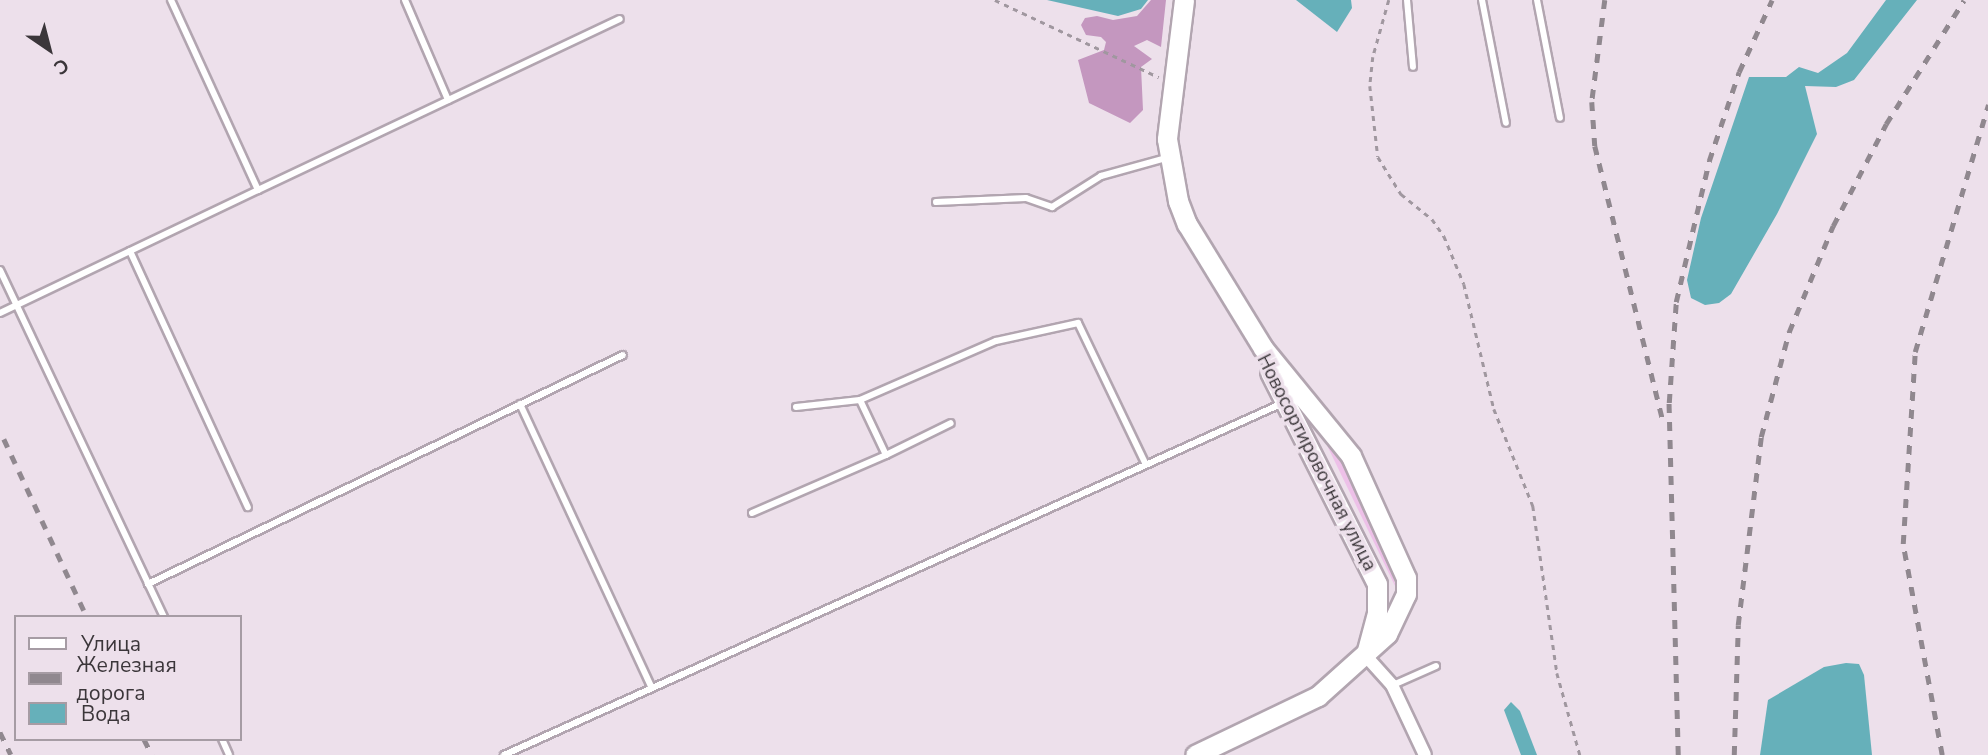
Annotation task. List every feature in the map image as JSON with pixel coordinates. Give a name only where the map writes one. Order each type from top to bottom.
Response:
[{"type":"main road","name":"Новосортировочная улица","points":[[1184,0],[1168,157],[1171,178],[1187,225],[1241,315],[1281,374],[1351,456],[1406,578],[1401,610],[1387,634],[1365,655]]},
{"type":"main road","name":"Новосортировочная улица","points":[[1241,315],[1377,584],[1377,613],[1365,655]]},
{"type":"main road","points":[[1195,755],[1318,696],[1365,655]]},
{"type":"street","points":[[1365,655],[1392,685],[1425,755]]},
{"type":"lane","points":[[171,0],[258,190]]},
{"type":"lane","points":[[405,0],[448,100]]},
{"type":"lane","points":[[1407,0],[1413,67]]},
{"type":"lane","points":[[1482,0],[1506,123]]},
{"type":"lane","points":[[1537,0],[1560,118]]},
{"type":"lane","points":[[0,313],[620,19]]},
{"type":"lane","points":[[936,202],[1026,198],[1052,207],[1101,176],[1168,157]]},
{"type":"lane","points":[[130,251],[248,507]]},
{"type":"lane","points":[[0,270],[163,615]]},
{"type":"lane","points":[[796,407],[860,400],[996,341],[1078,323],[1146,465]]},
{"type":"lane","points":[[148,584],[623,355]]},
{"type":"lane","points":[[860,400],[886,455]]},
{"type":"lane","points":[[504,755],[1285,402]]},
{"type":"lane","points":[[520,404],[652,688]]},
{"type":"lane","points":[[752,513],[886,455],[951,423]]},
{"type":"lane","points":[[1392,685],[1436,666]]},
{"type":"path","points":[[995,0],[1141,69]]},
{"type":"path","points":[[1389,0],[1377,36],[1370,86],[1378,158],[1401,194],[1432,219],[1444,236],[1464,284],[1494,409],[1533,506],[1557,673],[1580,755]]},
{"type":"shaded area","points":[[1151,0],[1166,0],[1161,47],[1147,40],[1134,46],[1152,59],[1141,67],[1143,110],[1130,123],[1089,103],[1078,60],[1104,50],[1106,42],[1101,37],[1086,35],[1081,25],[1085,18],[1097,16],[1113,20],[1137,16]]},
{"type":"shaded area","points":[[1321,433],[1345,455],[1382,542],[1397,590]]},
{"type":"water","points":[[1047,0],[1148,0],[1141,9],[1118,16]]},
{"type":"water","points":[[1296,0],[1351,0],[1352,8],[1337,32]]},
{"type":"water","points":[[1886,0],[1917,0],[1854,80],[1836,87],[1805,86],[1817,134],[1777,214],[1731,294],[1719,303],[1705,305],[1691,298],[1687,280],[1701,218],[1749,77],[1786,77],[1799,67],[1818,73],[1847,53]]},
{"type":"water","points":[[1846,663],[1859,664],[1864,675],[1872,755],[1760,755],[1768,700],[1824,667]]},
{"type":"water","points":[[1511,702],[1520,711],[1537,755],[1521,755],[1504,710]]},
{"type":"railway","points":[[1605,0],[1592,102],[1595,146],[1663,421]]},
{"type":"railway","points":[[1678,755],[1669,403],[1676,302],[1709,161],[1739,72],[1772,0]]},
{"type":"railway","points":[[1734,755],[1738,625],[1761,437],[1789,332],[1833,226],[1886,124],[1964,0]]},
{"type":"railway","points":[[1942,755],[1903,544],[1915,352],[1988,105]]},
{"type":"railway","points":[[4,439],[86,615]]},
{"type":"railway","points":[[0,732],[11,755]]},
{"type":"railway","points":[[145,741],[152,755]]}]
